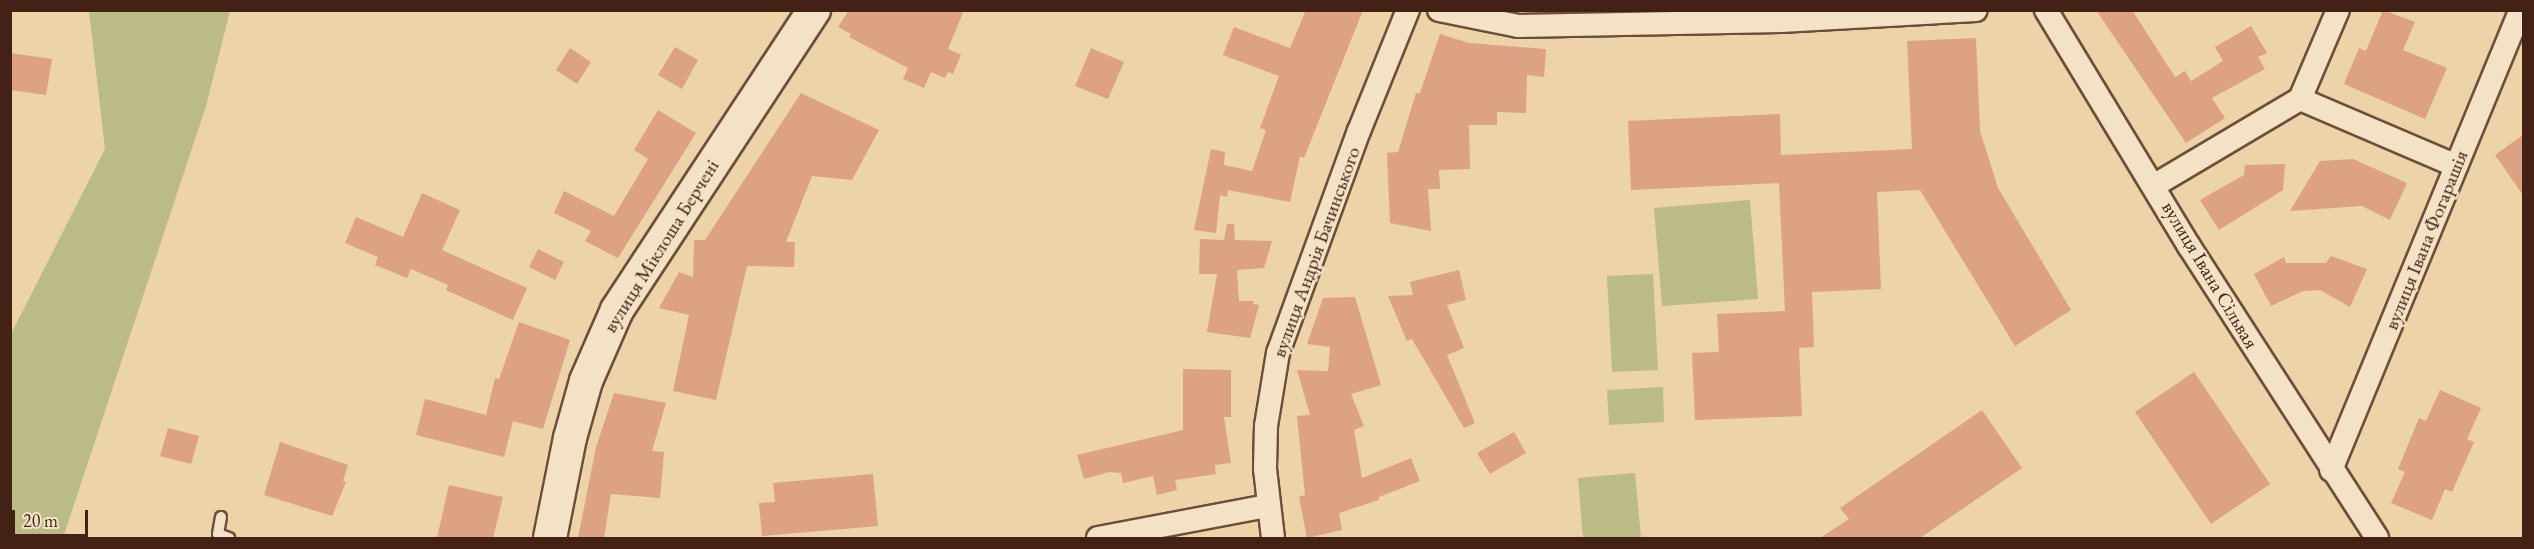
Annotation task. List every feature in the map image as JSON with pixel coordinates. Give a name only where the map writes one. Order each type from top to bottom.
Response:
[{"type":"street","name":"вулиця Міклоша Берчені","points":[[550,538],[584,390],[617,310],[814,10]]},
{"type":"street","name":"вулиця Андрія Бачинського","points":[[1273,538],[1267,506],[1266,426],[1278,353],[1359,130],[1408,10]]},
{"type":"street","points":[[1439,10],[1518,26],[1976,10]]},
{"type":"street","name":"вулиця Івана Сільвая","points":[[2046,10],[2155,185],[2189,246],[2331,470],[2377,538]]},
{"type":"street","points":[[2155,185],[2301,99],[2338,10]]},
{"type":"street","name":"вулиця Івана Фогарашія","points":[[2331,470],[2521,10]]},
{"type":"street","points":[[2301,99],[2456,166]]},
{"type":"street","points":[[1098,538],[1267,506]]},
{"type":"lane","points":[[221,517],[218,534],[229,538]]},
{"type":"green space","points":[[89,11],[230,11],[206,106],[63,538],[11,538],[11,334],[105,149]]},
{"type":"green space","points":[[1750,200],[1758,299],[1662,306],[1654,208]]},
{"type":"green space","points":[[1653,274],[1658,370],[1612,372],[1607,276]]},
{"type":"green space","points":[[1663,387],[1664,422],[1609,425],[1607,390]]},
{"type":"green space","points":[[1635,473],[1641,538],[1583,538],[1578,478]]},
{"type":"building","points":[[849,10],[964,10],[948,49],[961,55],[953,74],[948,72],[945,78],[931,72],[924,88],[903,79],[908,68],[849,37],[851,34],[838,27]]},
{"type":"building","points":[[1306,10],[1363,10],[1304,158],[1300,156],[1290,202],[1228,190],[1227,197],[1220,195],[1216,233],[1194,230],[1211,149],[1225,152],[1224,165],[1252,171],[1266,130],[1260,128],[1279,76],[1223,55],[1234,27],[1290,48]]},
{"type":"building","points":[[2096,10],[2132,10],[2175,77],[2185,71],[2191,81],[2223,61],[2215,47],[2251,26],[2267,53],[2258,57],[2265,69],[2212,98],[2225,118],[2186,143]]},
{"type":"building","points":[[2383,10],[2415,22],[2403,50],[2447,68],[2425,119],[2344,84],[2359,48],[2366,51]]},
{"type":"building","points":[[1440,34],[1469,43],[1546,49],[1544,77],[1527,75],[1526,113],[1497,112],[1497,125],[1469,125],[1470,169],[1439,170],[1440,189],[1428,189],[1431,231],[1390,223],[1387,153],[1398,152],[1416,93],[1420,93]]},
{"type":"building","points":[[1976,38],[1980,131],[1998,188],[2071,310],[2015,346],[1920,190],[1877,192],[1881,289],[1812,292],[1814,347],[1799,348],[1802,416],[1695,420],[1692,353],[1719,352],[1717,314],[1785,311],[1779,183],[1631,190],[1628,121],[1780,114],[1781,155],[1912,149],[1907,41]]},
{"type":"building","points":[[675,47],[698,60],[682,89],[658,75]]},
{"type":"building","points":[[570,48],[591,62],[577,84],[556,70]]},
{"type":"building","points":[[1091,48],[1124,62],[1108,99],[1075,86]]},
{"type":"building","points":[[10,53],[52,59],[46,95],[10,90]]},
{"type":"building","points":[[801,93],[879,130],[852,180],[812,176],[786,242],[795,242],[794,267],[747,266],[716,400],[673,391],[689,315],[659,308],[679,272],[693,277],[694,240],[705,240]]},
{"type":"building","points":[[658,110],[696,133],[618,258],[585,241],[591,231],[554,213],[564,191],[614,216],[648,159],[634,150]]},
{"type":"building","points":[[2523,135],[2523,195],[2495,155]]},
{"type":"building","points":[[2353,159],[2407,183],[2390,220],[2362,206],[2290,211],[2320,161]]},
{"type":"building","points":[[2285,164],[2283,190],[2219,230],[2200,200],[2244,175],[2245,165]]},
{"type":"building","points":[[422,193],[460,210],[442,250],[527,288],[513,320],[446,290],[448,285],[411,269],[407,278],[375,265],[378,257],[345,243],[356,217],[403,237]]},
{"type":"building","points":[[1227,224],[1234,224],[1235,240],[1272,241],[1264,268],[1237,270],[1239,301],[1254,301],[1253,304],[1259,305],[1250,338],[1207,332],[1217,274],[1199,274],[1200,239],[1224,240]]},
{"type":"building","points":[[538,249],[564,262],[555,280],[529,267]]},
{"type":"building","points":[[2331,256],[2367,269],[2350,307],[2320,290],[2303,291],[2271,306],[2254,274],[2284,257],[2286,263],[2326,263]]},
{"type":"building","points":[[1459,270],[1466,300],[1447,305],[1464,348],[1447,355],[1475,423],[1464,428],[1412,339],[1407,341],[1388,296],[1413,295],[1410,282]]},
{"type":"building","points":[[1355,297],[1381,385],[1351,394],[1364,426],[1354,430],[1362,478],[1411,458],[1420,481],[1379,497],[1379,500],[1339,513],[1342,530],[1307,538],[1299,497],[1305,495],[1297,416],[1310,415],[1297,370],[1328,371],[1330,347],[1307,344],[1323,298]]},
{"type":"building","points":[[519,322],[570,340],[543,429],[513,421],[504,457],[416,435],[425,399],[486,415],[495,378],[499,379]]},
{"type":"building","points":[[1183,369],[1231,370],[1231,417],[1224,417],[1231,463],[1215,465],[1216,474],[1175,480],[1177,490],[1157,495],[1153,476],[1123,483],[1121,473],[1109,472],[1084,479],[1077,455],[1183,430]]},
{"type":"building","points":[[2194,372],[2270,484],[2211,524],[2135,412]]},
{"type":"building","points":[[2440,390],[2481,408],[2467,439],[2474,442],[2452,492],[2445,489],[2432,520],[2391,503],[2405,472],[2398,469],[2419,418],[2426,421]]},
{"type":"building","points":[[614,393],[666,403],[652,451],[664,452],[660,498],[611,494],[604,538],[578,538],[596,447]]},
{"type":"building","points":[[1982,410],[2022,468],[1920,538],[1820,538],[1849,519],[1840,508]]},
{"type":"building","points":[[168,428],[199,436],[191,464],[160,456]]},
{"type":"building","points":[[1514,432],[1526,453],[1490,474],[1477,453]]},
{"type":"building","points":[[280,442],[348,465],[343,481],[346,482],[332,516],[264,495]]},
{"type":"building","points":[[873,474],[878,526],[762,536],[759,503],[775,502],[773,483]]},
{"type":"building","points":[[449,485],[503,497],[493,538],[437,538]]}]
